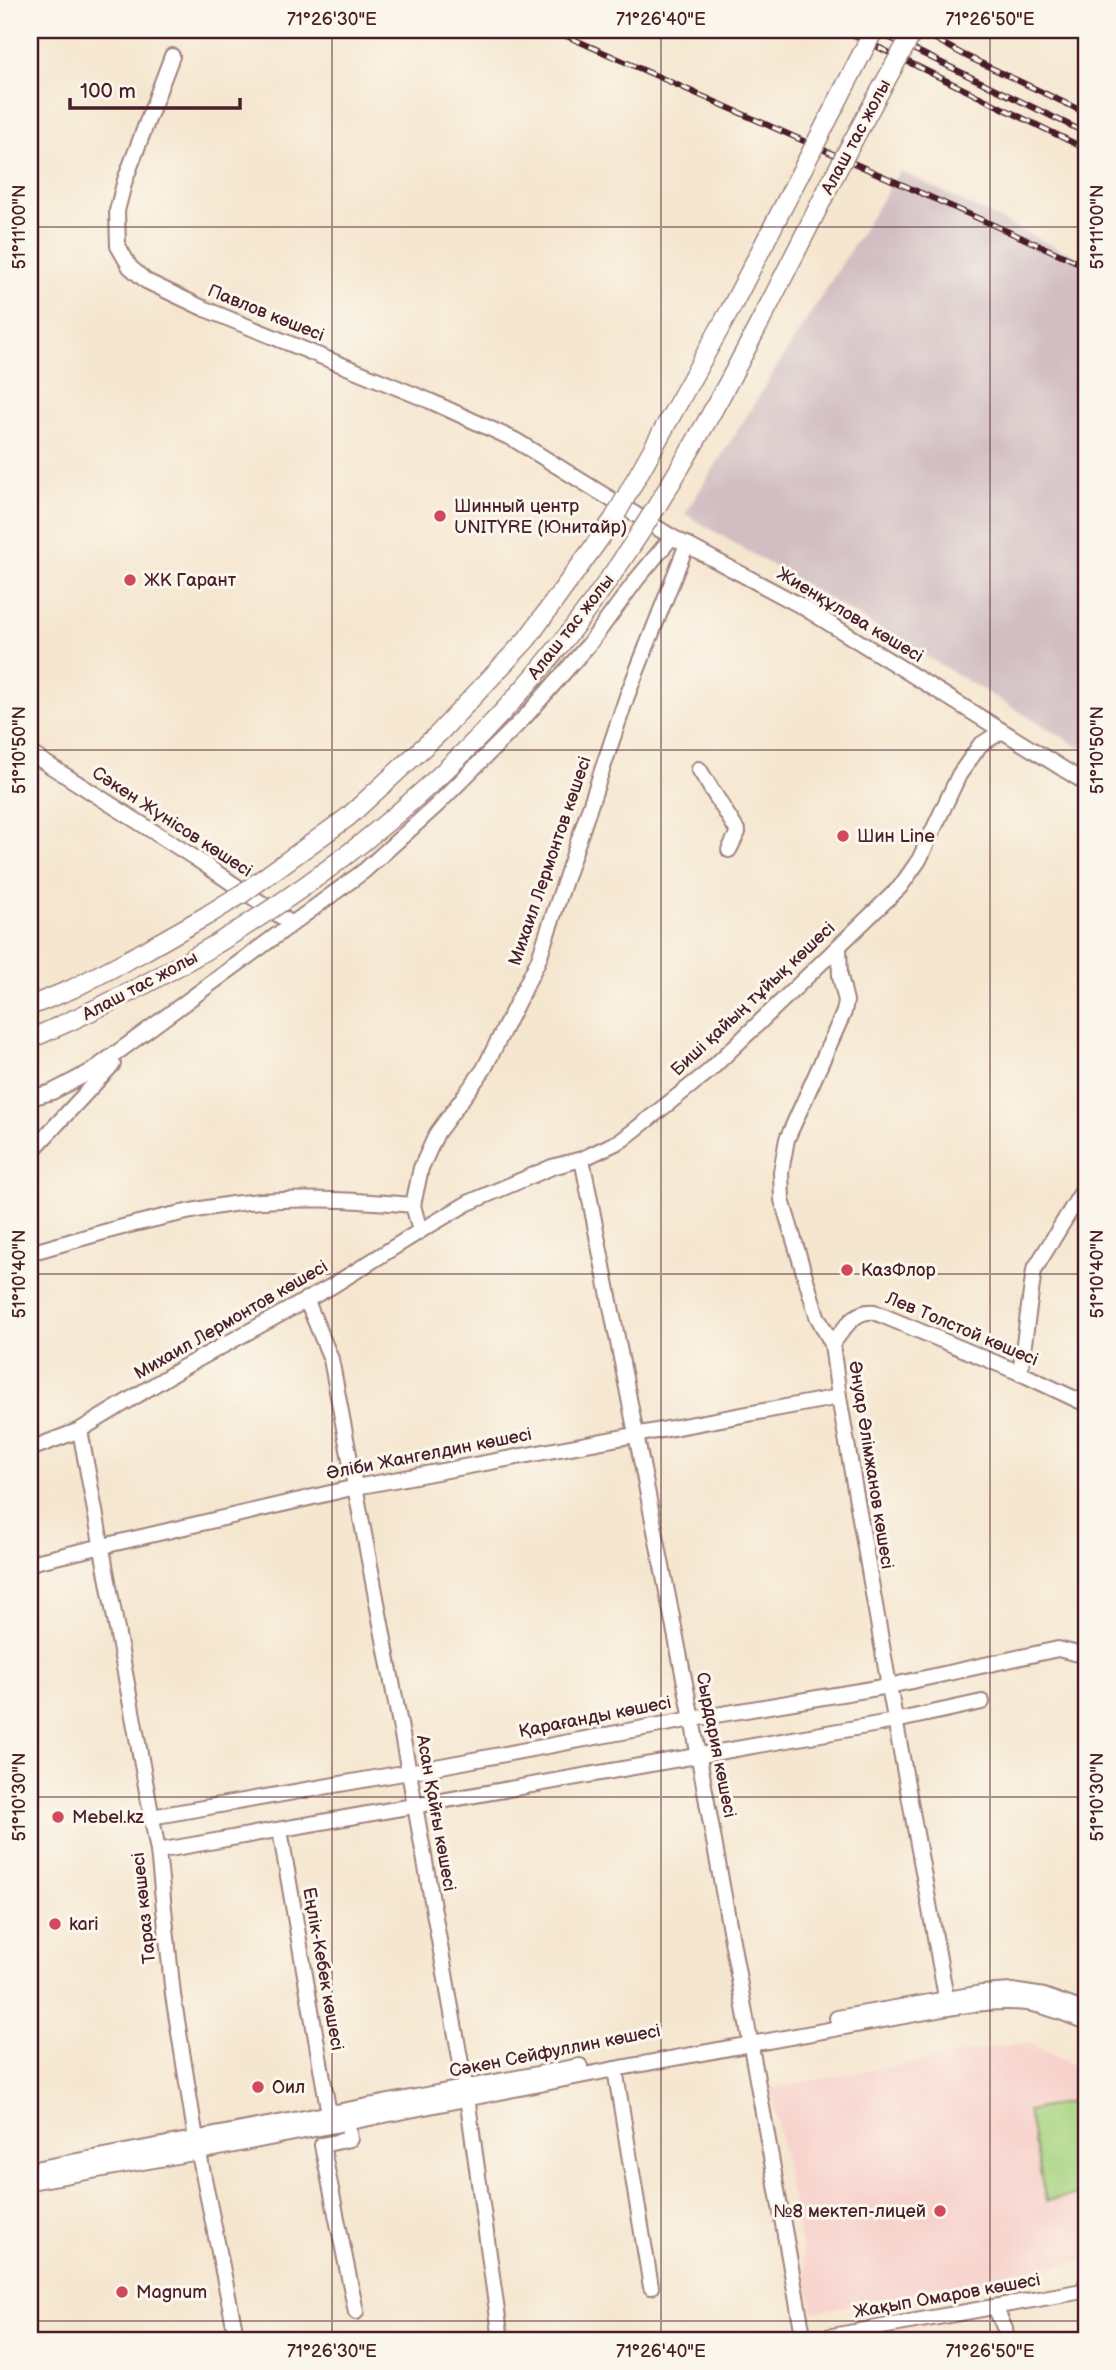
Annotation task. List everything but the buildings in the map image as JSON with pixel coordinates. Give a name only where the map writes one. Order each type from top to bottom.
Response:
[{"type":"main road","name":"Алаш тас жолы","points":[[30,1006],[72,989],[206,916],[243,893],[348,817],[439,733],[527,639],[613,520],[730,310],[873,30]]},
{"type":"main road","name":"Алаш тас жолы","points":[[30,1039],[119,999],[164,975],[258,919],[330,869],[424,792],[512,703],[583,615],[619,565],[662,495],[780,287],[830,185],[914,30]]},
{"type":"street","name":"Павлов көшесі","points":[[172,57],[125,180],[117,211],[118,246],[130,267],[146,281],[205,309],[430,401],[503,434],[590,487]]},
{"type":"street","name":"Жиенқұлова көшесі","points":[[590,487],[671,537],[803,607],[1086,783]]},
{"type":"street","points":[[30,1098],[52,1092],[92,1071],[364,871],[437,805],[526,718],[590,643],[671,537]]},
{"type":"street","name":"Михаил Лермонтов көшесі","points":[[30,1449],[80,1430],[420,1231],[413,1205],[421,1168],[438,1133],[484,1069],[538,961],[627,696],[687,544]]},
{"type":"street","name":"Биші қайың тұйық көшесі","points":[[420,1231],[468,1203],[552,1167],[582,1159],[622,1140],[708,1072],[900,887],[919,860],[959,775],[980,745],[1002,731]]},
{"type":"street","name":"Сәкен Жүнісов көшесі","points":[[30,753],[195,858],[292,924]]},
{"type":"street","points":[[699,769],[738,831],[729,850]]},
{"type":"street","name":"Әнуар Әлімжанов көшесі","points":[[839,946],[840,976],[846,1001],[844,1012],[794,1121],[783,1156],[782,1200],[817,1316],[832,1344],[895,1721],[947,2003]]},
{"type":"street","points":[[30,1153],[135,1040]]},
{"type":"street","name":"Сырдария көшесі","points":[[582,1159],[692,1719],[804,2340]]},
{"type":"street","points":[[1020,1373],[1034,1270],[1086,1185]]},
{"type":"street","points":[[30,1252],[138,1223],[233,1204],[352,1201],[413,1205]]},
{"type":"street","name":"Асан Қайғы көшесі","points":[[306,1300],[331,1359],[356,1487],[466,2092],[501,2340]]},
{"type":"street","name":"Лев Толстой көшесі","points":[[832,1344],[856,1315],[864,1311],[874,1312],[1020,1373],[1086,1404]]},
{"type":"street","name":"Әліби Жангелдин көшесі","points":[[30,1563],[356,1487],[839,1396]]},
{"type":"street","name":"Тараз көшесі","points":[[80,1430],[158,1851],[173,1995],[198,2146],[237,2340]]},
{"type":"street","name":"Қарағанды көшесі","points":[[151,1817],[889,1686],[1058,1649],[1086,1656]]},
{"type":"street","points":[[158,1851],[699,1757],[982,1702]]},
{"type":"street","name":"Еңлік-Кебек көшесі","points":[[279,1830],[328,2114]]},
{"type":"street","name":"Сәкен Сейфуллин көшесі","points":[[30,2170],[347,2121],[466,2092],[947,2003],[982,1993],[1012,1991],[1044,1996],[1086,2011]]},
{"type":"street","name":"Сәкен Сейфуллин көшесі","points":[[947,2003],[1029,2003],[1086,2022]]},
{"type":"street","name":"Сәкен Сейфуллин көшесі","points":[[30,2182],[198,2146],[328,2114],[615,2069],[750,2038]]},
{"type":"street","name":"Сәкен Сейфуллин көшесі","points":[[615,2069],[651,2287]]},
{"type":"street","points":[[347,2121],[350,2139],[322,2145],[356,2312]]},
{"type":"street","name":"Жақып Омаров көшесі","points":[[810,2340],[1084,2288]]},
{"type":"street","points":[[995,2306],[1007,2340]]},
{"type":"shaded area","points":[[900,171],[1086,262],[1086,751],[685,514]]},
{"type":"shaded area","name":"№8 мектеп-лицей","points":[[1027,2042],[1086,2072],[1086,2255],[1083,2261],[813,2312],[771,2088]]},
{"type":"green space","points":[[1073,2101],[1086,2165],[1086,2193],[1046,2201],[1028,2111]]},
{"type":"railway","points":[[553,30],[1086,266]]},
{"type":"railway","points":[[843,30],[1086,149]]},
{"type":"railway","points":[[874,30],[1086,133]]},
{"type":"railway","points":[[919,30],[964,55],[1086,113]]},
{"type":"place","name":"Шинный центр UNITYRE (Юнитайр)","points":[[440,516]]},
{"type":"place","name":"ЖК Гарант","points":[[130,580]]},
{"type":"place","name":"Шин Line","points":[[843,836]]},
{"type":"place","name":"КазФлор","points":[[847,1270]]},
{"type":"place","name":"Mebel.kz","points":[[58,1817]]},
{"type":"place","name":"kari","points":[[55,1924]]},
{"type":"place","name":"Оил","points":[[258,2087]]},
{"type":"place","name":"№8 мектеп-лицей","points":[[940,2211]]},
{"type":"place","name":"Magnum","points":[[122,2292]]}]
